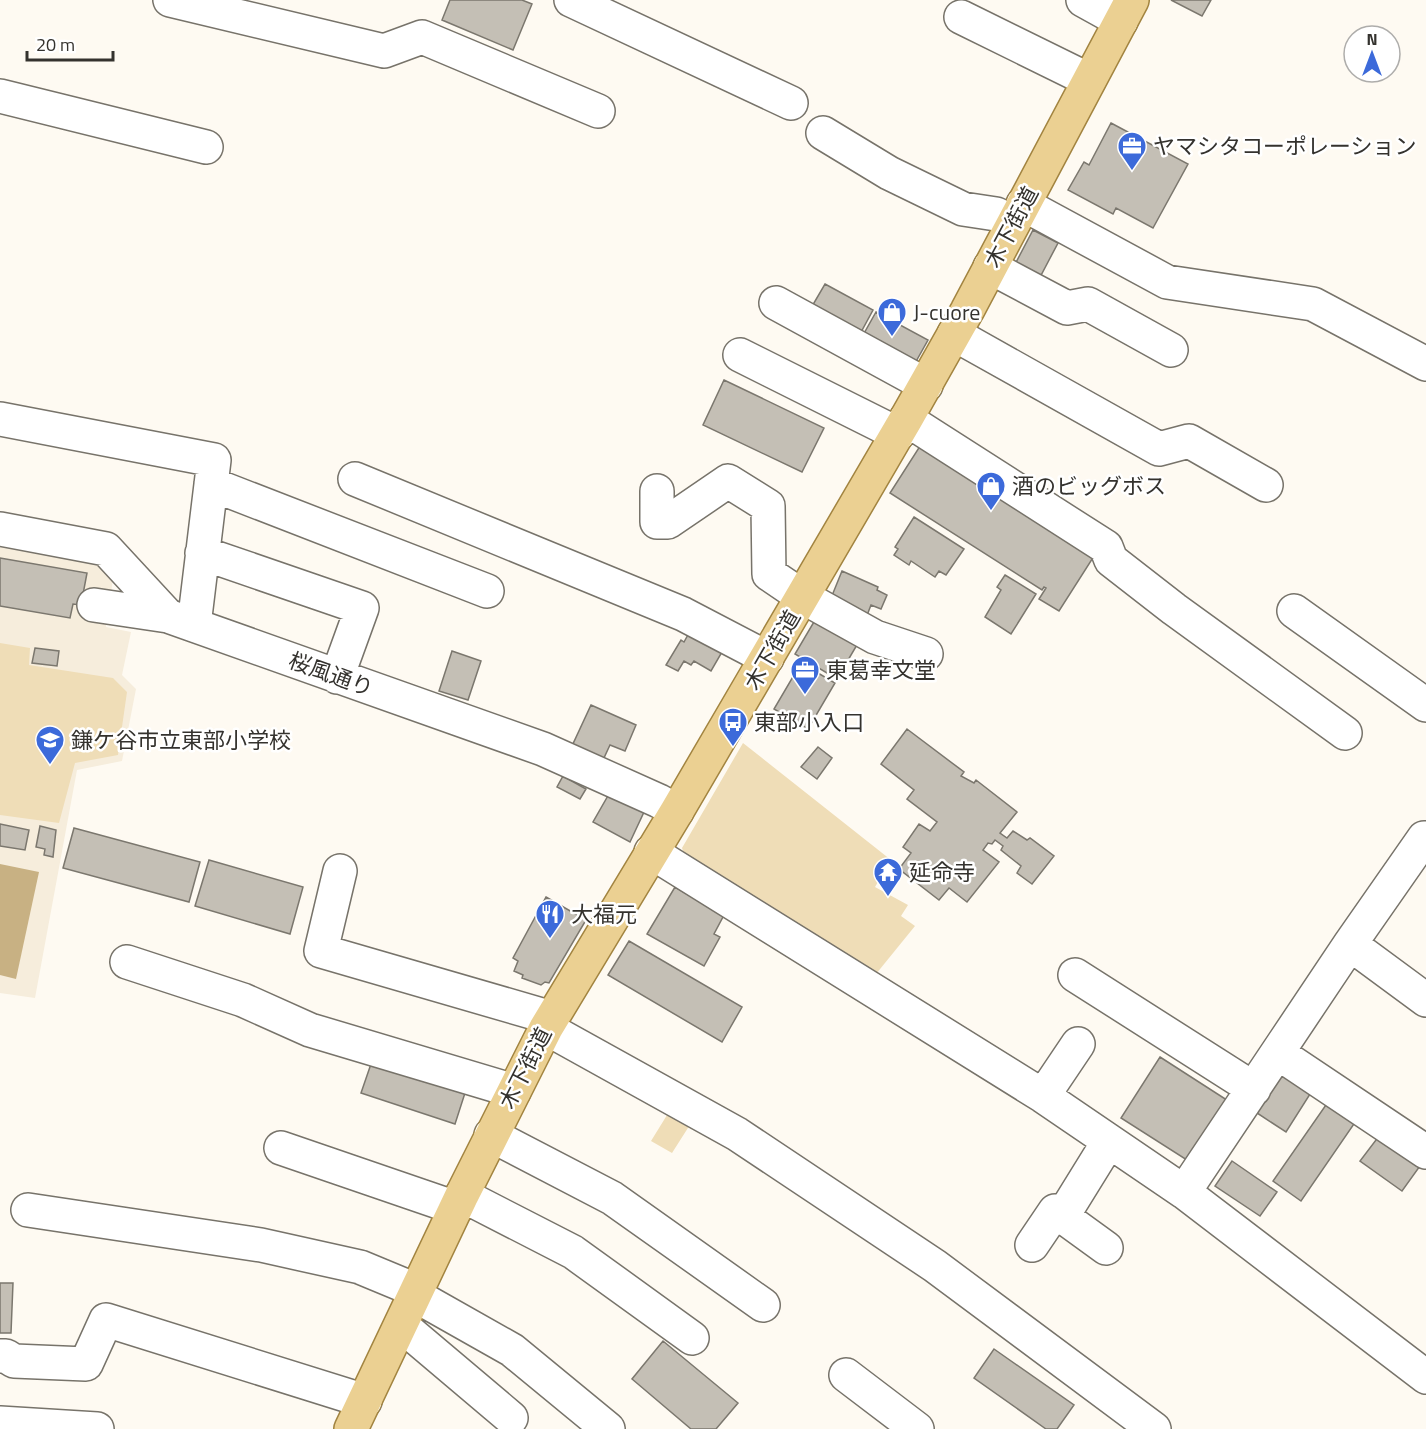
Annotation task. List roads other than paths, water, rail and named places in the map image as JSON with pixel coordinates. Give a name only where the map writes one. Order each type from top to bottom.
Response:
[{"type":"main road","name":"木下街道","points":[[358,1415],[491,1135],[549,1023],[677,811],[926,385],[1126,10]]},
{"type":"street","points":[[170,0],[384,51],[422,37],[598,111]]},
{"type":"street","points":[[571,0],[791,103]]},
{"type":"street","points":[[1083,0],[1126,10]]},
{"type":"street","points":[[961,17],[1089,80]]},
{"type":"street","points":[[0,96],[206,147]]},
{"type":"street","points":[[823,133],[889,172],[963,209],[996,214],[1018,213],[1167,282],[1313,304],[1419,360]]},
{"type":"street","points":[[990,267],[1067,308],[1088,304],[1171,350]]},
{"type":"street","points":[[776,303],[926,385]]},
{"type":"street","points":[[954,334],[1159,449],[1189,441],[1266,485]]},
{"type":"street","points":[[740,355],[902,427],[1106,547],[1111,560],[1174,609],[1346,733]]},
{"type":"street","points":[[0,419],[214,460],[202,553],[181,620],[94,605]]},
{"type":"street","points":[[355,479],[683,614],[767,658]]},
{"type":"street","points":[[657,491],[657,522],[668,522],[728,481],[768,506],[769,574],[803,597],[875,637],[926,654]]},
{"type":"street","points":[[211,484],[487,591]]},
{"type":"street","name":"桜風通り","points":[[0,529],[106,549],[181,620],[543,749],[677,811]]},
{"type":"street","points":[[202,553],[362,608],[337,677]]},
{"type":"street","points":[[1294,611],[1426,705]]},
{"type":"street","points":[[1184,1192],[1350,944],[1424,838],[1426,840]]},
{"type":"street","points":[[651,852],[1043,1096],[1184,1192],[1426,1377]]},
{"type":"street","points":[[340,871],[321,951],[549,1023],[737,1134],[934,1266],[1154,1429]]},
{"type":"street","points":[[1350,944],[1426,1000]]},
{"type":"street","points":[[127,962],[243,1000],[313,1019],[514,1091]]},
{"type":"street","points":[[1075,975],[1254,1089]]},
{"type":"street","points":[[1043,1096],[1078,1044]]},
{"type":"street","points":[[1278,1053],[1426,1152]]},
{"type":"street","points":[[491,1135],[612,1198],[763,1305]]},
{"type":"street","points":[[1062,1217],[1109,1142]]},
{"type":"street","points":[[281,1148],[459,1202],[573,1252],[692,1338]]},
{"type":"street","points":[[28,1210],[261,1245],[360,1267],[401,1284],[415,1295],[512,1350],[608,1429]]},
{"type":"street","points":[[1032,1245],[1054,1211],[1106,1248]]},
{"type":"street","points":[[0,1356],[6,1356],[14,1361],[86,1364],[106,1320],[358,1415]]},
{"type":"street","points":[[400,1325],[511,1418]]},
{"type":"street","points":[[846,1375],[908,1427]]},
{"type":"street","points":[[0,1424],[97,1429]]},
{"type":"place","name":"ヤマシタコーポレーション","points":[[1132,172]]},
{"type":"place","name":"J-cuore","points":[[892,338]]},
{"type":"place","name":"酒のビッグボス","points":[[991,512]]},
{"type":"place","name":"東葛幸文堂","points":[[805,696]]},
{"type":"place","name":"東部小入口","points":[[733,748]]},
{"type":"place","name":"鎌ケ谷市立東部小学校","points":[[50,766]]},
{"type":"place","name":"延命寺","points":[[888,898]]},
{"type":"place","name":"大福元","points":[[550,940]]}]
